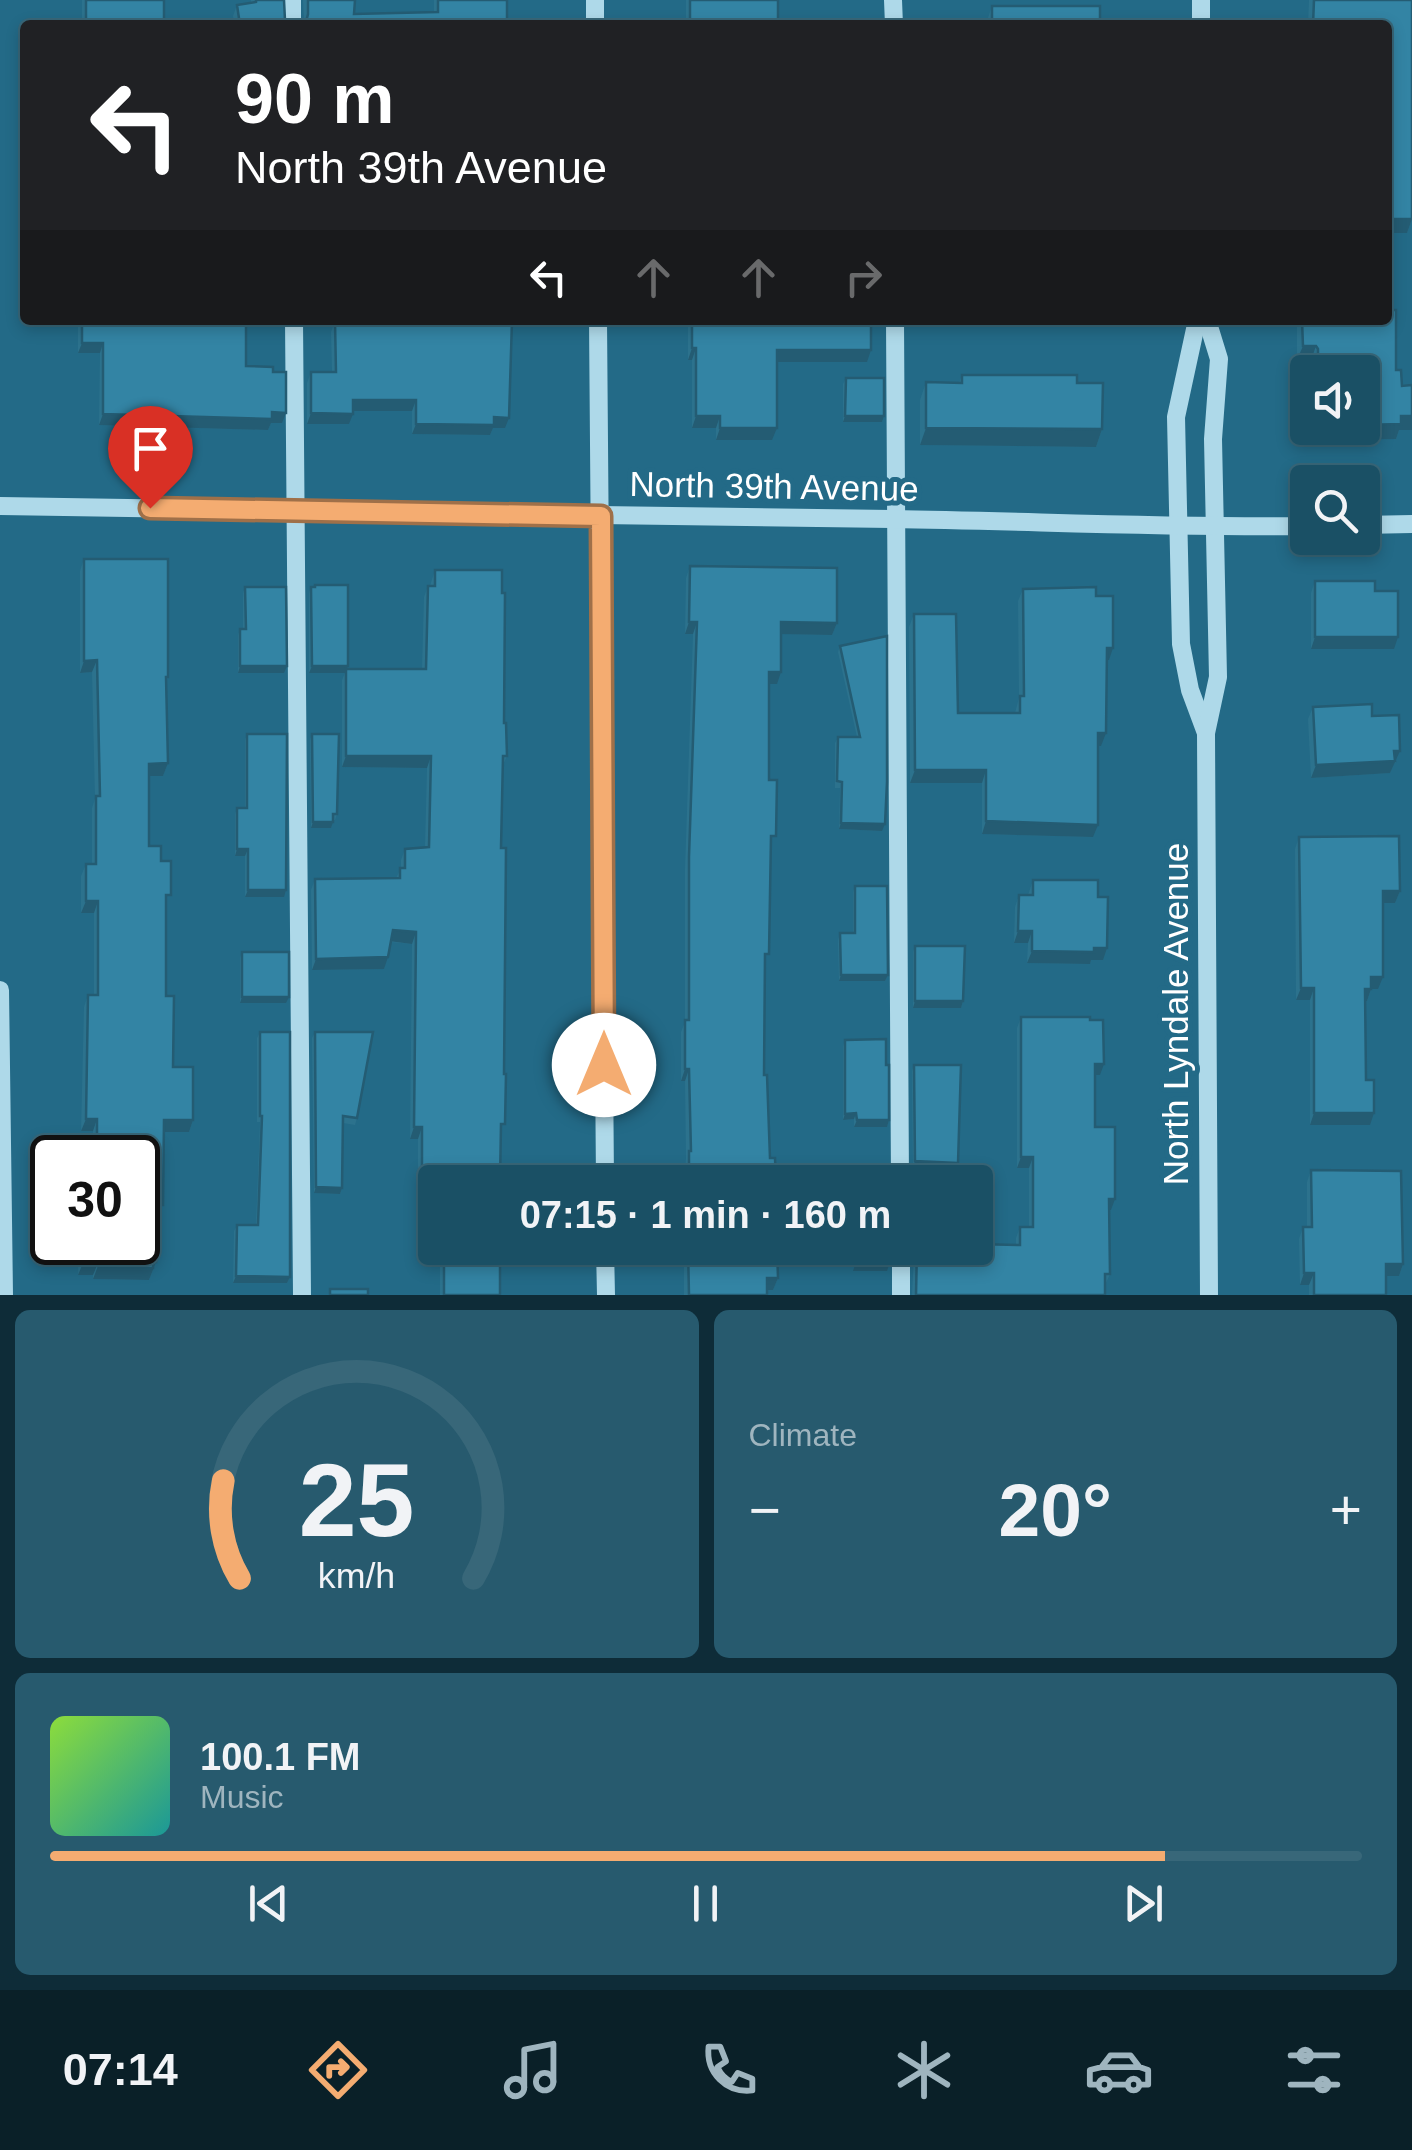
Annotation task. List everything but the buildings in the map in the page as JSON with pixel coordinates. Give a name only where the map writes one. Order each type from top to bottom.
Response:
[{"type":"street","points":[[294,325],[302,1295]]},
{"type":"street","points":[[598,325],[605,1165]]},
{"type":"street","points":[[895,325],[900,1165]]},
{"type":"street","name":"North Lyndale Avenue","points":[[1196,325],[1176,417],[1181,644],[1190,690],[1206,733]]},
{"type":"street","name":"North Lyndale Avenue","points":[[1209,325],[1219,358],[1213,439],[1218,677],[1206,733],[1209,1295]]},
{"type":"street","name":"North 39th Avenue","points":[[0,506],[1290,526]]},
{"type":"street","points":[[1380,524],[1412,524]]},
{"type":"street","points":[[0,990],[4,1295]]},
{"type":"street","points":[[606,1265],[606,1295]]},
{"type":"street","points":[[901,1265],[901,1295]]},
{"type":"route","points":[[150,508],[601,516],[604,1065]]}]
